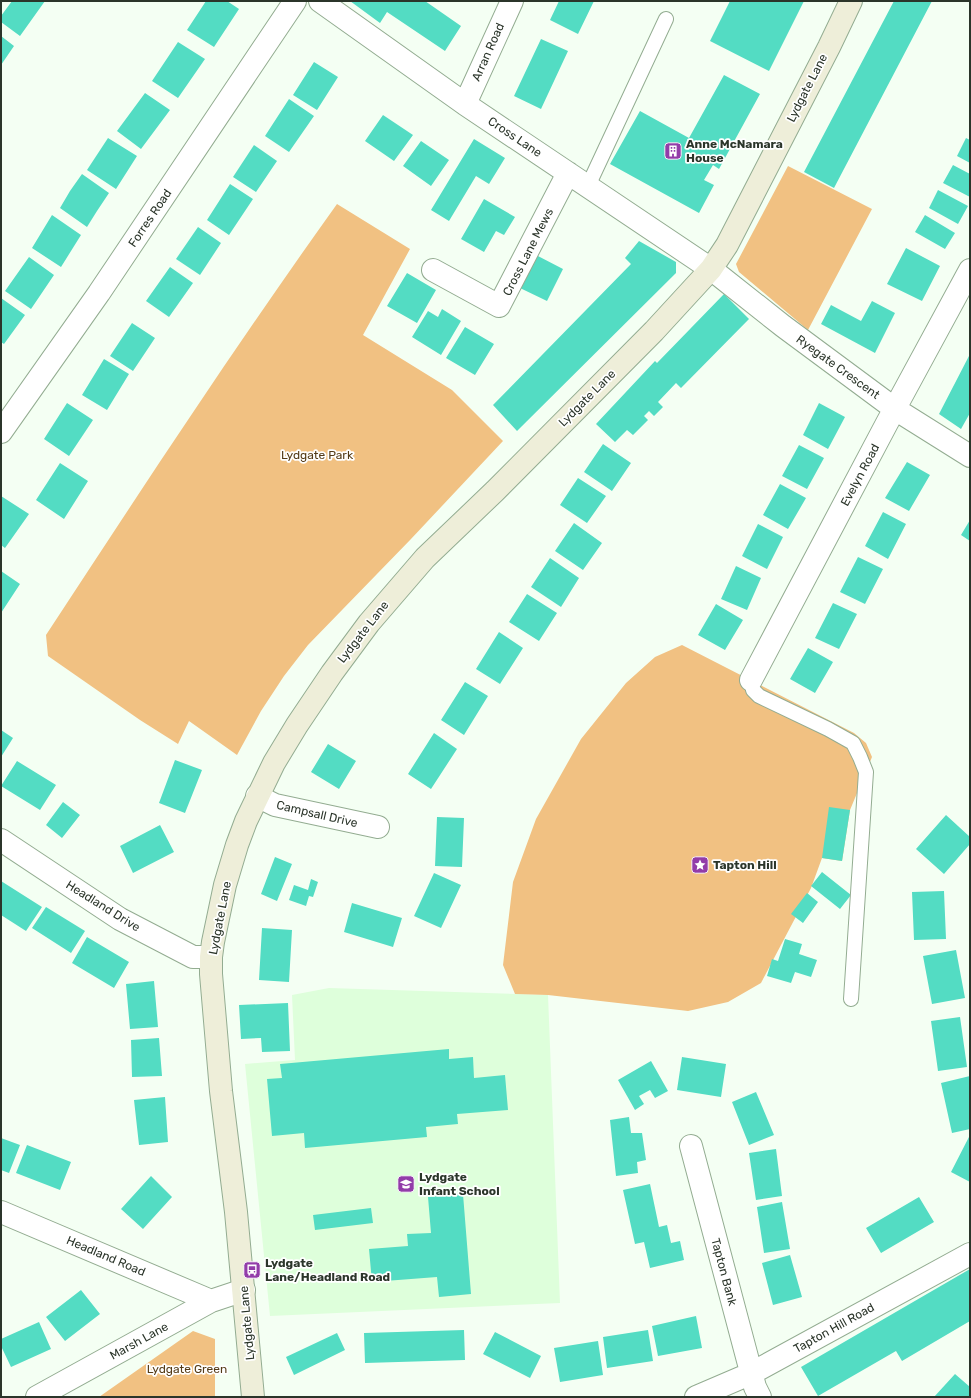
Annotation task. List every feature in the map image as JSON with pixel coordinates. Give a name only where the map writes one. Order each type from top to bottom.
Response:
[{"type":"street","name":"Forres Road","points":[[1,432],[103,287],[295,1]]},
{"type":"street","name":"Cross Lane","points":[[320,1],[465,104],[711,269]]},
{"type":"street","name":"Arran Road","points":[[465,104],[512,1]]},
{"type":"street","name":"Lydgate Lane","points":[[253,1397],[244,1290],[221,1091],[214,1016],[212,957],[225,885],[246,820],[274,764],[297,725],[332,673],[369,623],[398,588],[425,558],[495,491],[654,331],[711,269],[726,245],[829,47],[851,1]]},
{"type":"street","name":"Cross Lane Mews","points":[[433,270],[500,306],[568,173]]},
{"type":"street","name":"Ryegate Crescent","points":[[711,269],[783,326],[895,409],[970,456]]},
{"type":"street","name":"Evelyn Road","points":[[752,680],[970,270]]},
{"type":"street","name":"Campsall Drive","points":[[257,796],[275,805],[378,827]]},
{"type":"street","name":"Headland Drive","points":[[1,840],[120,919],[193,957],[212,957]]},
{"type":"street","name":"Tapton Bank","points":[[691,1146],[755,1387],[760,1397]]},
{"type":"street","name":"Headland Road","points":[[1,1212],[211,1301]]},
{"type":"street","name":"Tapton Hill Road","points":[[696,1397],[752,1373],[970,1254]]},
{"type":"street","name":"Marsh Lane","points":[[37,1397],[211,1301],[244,1290]]},
{"type":"lane","points":[[588,186],[666,19]]},
{"type":"lane","points":[[752,680],[753,690],[759,696],[828,729],[852,744],[860,757],[866,772],[851,999]]},
{"type":"shaded area","name":"Lydgate Infant School","points":[[329,988],[548,995],[560,1303],[270,1316],[245,1064],[295,1060],[292,995]]},
{"type":"green space","points":[[788,166],[872,209],[808,330],[739,272],[736,264]]},
{"type":"green space","name":"Lydgate Park","points":[[337,204],[410,249],[363,335],[452,390],[503,441],[411,539],[308,645],[284,676],[261,711],[237,755],[189,721],[178,744],[140,720],[48,656],[46,635],[153,472],[299,257]]},
{"type":"green space","points":[[682,645],[854,733],[866,743],[872,757],[850,810],[842,861],[822,858],[811,888],[761,983],[728,1002],[688,1011],[548,995],[515,994],[503,965],[513,882],[536,819],[581,739],[626,683],[655,657]]},
{"type":"green space","name":"Lydgate Green","points":[[193,1331],[215,1339],[215,1397],[99,1397]]},
{"type":"building","points":[[12,1],[45,1],[20,36],[1,22],[1,16]]},
{"type":"building","points":[[206,1],[227,1],[239,9],[214,47],[187,30]]},
{"type":"building","points":[[350,1],[425,1],[461,26],[445,51],[387,12],[380,23]]},
{"type":"building","points":[[559,1],[594,1],[578,34],[550,20]]},
{"type":"building","points":[[730,1],[804,1],[769,71],[710,41]]},
{"type":"building","points":[[894,1],[932,1],[834,188],[804,172]]},
{"type":"building","points":[[1,36],[14,46],[1,65]]},
{"type":"building","points":[[541,39],[568,51],[541,109],[514,96]]},
{"type":"building","points":[[178,42],[205,59],[178,98],[152,81]]},
{"type":"building","points":[[314,62],[338,77],[317,110],[293,95]]},
{"type":"building","name":"Anne McNamara House","points":[[724,75],[760,94],[719,169],[713,165],[704,180],[714,185],[699,213],[610,164],[640,111],[689,138]]},
{"type":"building","points":[[145,93],[170,110],[141,149],[117,131]]},
{"type":"building","points":[[289,99],[314,116],[289,152],[265,136]]},
{"type":"building","points":[[383,115],[413,135],[394,161],[365,141]]},
{"type":"building","points":[[108,138],[137,156],[116,189],[87,170]]},
{"type":"building","points":[[966,138],[970,140],[970,163],[957,156]]},
{"type":"building","points":[[474,139],[505,158],[489,184],[476,176],[449,221],[431,210]]},
{"type":"building","points":[[421,141],[449,160],[431,186],[403,166]]},
{"type":"building","points":[[254,145],[277,161],[256,192],[233,177]]},
{"type":"building","points":[[953,165],[970,174],[970,197],[943,183]]},
{"type":"building","points":[[82,174],[109,193],[87,227],[60,208]]},
{"type":"building","points":[[230,184],[253,199],[229,235],[207,220]]},
{"type":"building","points":[[938,190],[968,206],[958,224],[929,208]]},
{"type":"building","points":[[484,199],[515,217],[504,235],[496,231],[484,252],[461,239]]},
{"type":"building","points":[[52,215],[81,235],[61,267],[32,248]]},
{"type":"building","points":[[925,215],[955,233],[945,249],[915,232]]},
{"type":"building","points":[[198,227],[221,243],[200,275],[176,259]]},
{"type":"building","points":[[639,241],[676,262],[676,273],[517,431],[493,405],[631,264],[625,258]]},
{"type":"building","points":[[906,248],[940,266],[922,301],[887,284]]},
{"type":"building","points":[[536,255],[563,269],[547,301],[520,288]]},
{"type":"building","points":[[29,257],[54,275],[31,309],[5,291]]},
{"type":"building","points":[[170,267],[193,283],[169,317],[146,301]]},
{"type":"building","points":[[407,273],[436,290],[417,323],[387,306]]},
{"type":"building","points":[[724,294],[749,319],[681,388],[676,383],[658,402],[663,407],[654,416],[649,411],[644,416],[648,420],[633,435],[627,430],[615,442],[596,424],[655,361],[657,363]]},
{"type":"building","points":[[1,298],[25,315],[4,344],[1,342]]},
{"type":"building","points":[[872,301],[895,313],[875,353],[821,324],[831,305],[861,321]]},
{"type":"building","points":[[442,309],[461,321],[441,355],[412,337],[428,311],[438,317]]},
{"type":"building","points":[[132,323],[155,338],[133,371],[110,356]]},
{"type":"building","points":[[465,327],[494,344],[475,375],[446,358]]},
{"type":"building","points":[[970,354],[970,413],[961,429],[939,414]]},
{"type":"building","points":[[104,359],[129,374],[107,410],[82,395]]},
{"type":"building","points":[[67,403],[93,420],[69,456],[44,439]]},
{"type":"building","points":[[819,403],[845,417],[828,449],[803,435]]},
{"type":"building","points":[[603,444],[631,463],[612,491],[584,472]]},
{"type":"building","points":[[799,445],[824,458],[807,489],[782,476]]},
{"type":"building","points":[[907,462],[930,475],[909,511],[885,498]]},
{"type":"building","points":[[60,463],[88,481],[64,519],[36,500]]},
{"type":"building","points":[[578,478],[606,496],[587,523],[560,505]]},
{"type":"building","points":[[780,484],[806,498],[788,529],[763,515]]},
{"type":"building","points":[[1,496],[29,514],[5,548],[1,545]]},
{"type":"building","points":[[883,512],[906,524],[888,559],[865,546]]},
{"type":"building","points":[[970,520],[970,541],[961,535]]},
{"type":"building","points":[[574,523],[602,543],[583,570],[555,551]]},
{"type":"building","points":[[758,524],[783,537],[767,569],[742,556]]},
{"type":"building","points":[[858,557],[883,569],[865,604],[840,592]]},
{"type":"building","points":[[550,558],[579,578],[561,607],[531,587]]},
{"type":"building","points":[[736,566],[761,578],[747,610],[721,599]]},
{"type":"building","points":[[1,571],[20,584],[1,613]]},
{"type":"building","points":[[527,594],[557,613],[539,641],[509,622]]},
{"type":"building","points":[[833,603],[857,614],[839,649],[815,638]]},
{"type":"building","points":[[716,604],[743,620],[725,650],[698,635]]},
{"type":"building","points":[[499,632],[523,648],[500,684],[476,669]]},
{"type":"building","points":[[808,648],[833,662],[815,693],[790,679]]},
{"type":"building","points":[[465,682],[488,696],[464,735],[441,720]]},
{"type":"building","points":[[1,730],[13,738],[1,757]]},
{"type":"building","points":[[434,733],[457,749],[431,789],[408,774]]},
{"type":"building","points":[[328,744],[356,761],[339,789],[311,772]]},
{"type":"building","points":[[175,760],[202,770],[185,813],[159,803]]},
{"type":"building","points":[[17,761],[56,785],[40,810],[1,786]]},
{"type":"building","points":[[63,802],[80,815],[62,838],[46,825]]},
{"type":"building","points":[[829,807],[850,810],[842,861],[822,858]]},
{"type":"building","points":[[946,815],[970,837],[970,844],[944,874],[916,849]]},
{"type":"building","points":[[437,817],[464,818],[462,867],[435,866]]},
{"type":"building","points":[[160,825],[174,852],[133,873],[120,846]]},
{"type":"building","points":[[275,857],[292,864],[277,901],[261,894]]},
{"type":"building","points":[[822,872],[851,895],[840,909],[811,886]]},
{"type":"building","points":[[434,873],[461,885],[441,928],[414,916]]},
{"type":"building","points":[[311,879],[318,882],[313,897],[309,896],[306,906],[289,900],[294,885],[308,890]]},
{"type":"building","points":[[1,881],[42,907],[26,931],[1,915]]},
{"type":"building","points":[[944,891],[946,939],[914,940],[912,892]]},
{"type":"building","points":[[807,893],[818,902],[803,923],[791,914]]},
{"type":"building","points":[[352,903],[402,918],[393,947],[344,932]]},
{"type":"building","points":[[46,907],[85,931],[71,953],[32,928]]},
{"type":"building","points":[[262,928],[292,930],[289,982],[259,980]]},
{"type":"building","points":[[87,937],[129,962],[114,988],[72,963]]},
{"type":"building","points":[[785,939],[802,944],[799,954],[817,960],[811,977],[795,972],[791,983],[767,976],[772,959],[778,961]]},
{"type":"building","points":[[956,950],[965,998],[932,1004],[923,956]]},
{"type":"building","points":[[154,981],[158,1027],[130,1029],[126,984]]},
{"type":"building","points":[[288,1003],[290,1051],[262,1052],[261,1038],[241,1039],[239,1005]]},
{"type":"building","points":[[960,1017],[967,1067],[938,1071],[931,1021]]},
{"type":"building","points":[[159,1038],[162,1076],[132,1077],[131,1040]]},
{"type":"building","points":[[449,1049],[449,1059],[473,1057],[474,1078],[505,1075],[508,1110],[457,1114],[458,1124],[426,1127],[427,1137],[305,1148],[304,1133],[272,1136],[267,1079],[282,1078],[280,1064]]},
{"type":"building","points":[[682,1057],[726,1064],[721,1097],[677,1090]]},
{"type":"building","points":[[651,1061],[668,1091],[655,1098],[650,1090],[639,1096],[644,1104],[635,1110],[618,1080]]},
{"type":"building","points":[[970,1076],[970,1129],[952,1133],[941,1083]]},
{"type":"building","points":[[756,1092],[774,1135],[749,1145],[732,1102]]},
{"type":"building","points":[[165,1097],[168,1142],[139,1145],[134,1100]]},
{"type":"building","points":[[629,1117],[631,1133],[642,1133],[646,1160],[637,1162],[638,1173],[616,1176],[610,1120]]},
{"type":"building","points":[[970,1135],[970,1182],[951,1172]]},
{"type":"building","points":[[1,1138],[20,1145],[9,1173],[1,1170]]},
{"type":"building","points":[[27,1145],[71,1162],[60,1190],[16,1173]]},
{"type":"building","points":[[776,1149],[782,1196],[756,1200],[749,1153]]},
{"type":"building","points":[[151,1176],[172,1197],[143,1229],[121,1209]]},
{"type":"building","points":[[650,1184],[659,1227],[667,1225],[671,1243],[680,1241],[684,1260],[650,1268],[644,1242],[635,1244],[623,1190]]},
{"type":"building","points":[[463,1194],[471,1294],[439,1297],[437,1277],[372,1282],[369,1249],[408,1246],[407,1234],[431,1233],[428,1197]]},
{"type":"building","points":[[919,1197],[934,1222],[881,1253],[866,1228]]},
{"type":"building","points":[[782,1202],[790,1249],[764,1253],[757,1207]]},
{"type":"building","points":[[371,1208],[373,1223],[315,1230],[313,1215]]},
{"type":"building","points":[[790,1255],[802,1297],[773,1305],[762,1263]]},
{"type":"building","points":[[970,1269],[970,1321],[902,1361],[896,1351],[818,1396],[801,1367]]},
{"type":"building","points":[[81,1290],[100,1314],[65,1341],[46,1317]]},
{"type":"building","points":[[696,1316],[702,1348],[658,1356],[652,1326]]},
{"type":"building","points":[[39,1322],[51,1349],[11,1367],[1,1346],[1,1339]]},
{"type":"building","points":[[464,1330],[465,1360],[365,1363],[364,1333]]},
{"type":"building","points":[[648,1330],[653,1361],[607,1368],[603,1337]]},
{"type":"building","points":[[495,1332],[541,1356],[530,1378],[483,1354]]},
{"type":"building","points":[[337,1333],[345,1350],[294,1375],[286,1357]]},
{"type":"building","points":[[598,1341],[603,1375],[560,1382],[554,1348]]},
{"type":"building","points":[[955,1374],[970,1387],[970,1397],[934,1397]]},
{"type":"place","name":"Anne McNamara House","points":[[673,151]]},
{"type":"place","name":"Tapton Hill","points":[[700,865]]},
{"type":"place","name":"Lydgate Infant School","points":[[406,1184]]},
{"type":"place","name":"Lydgate Lane/Headland Road","points":[[252,1270]]}]
